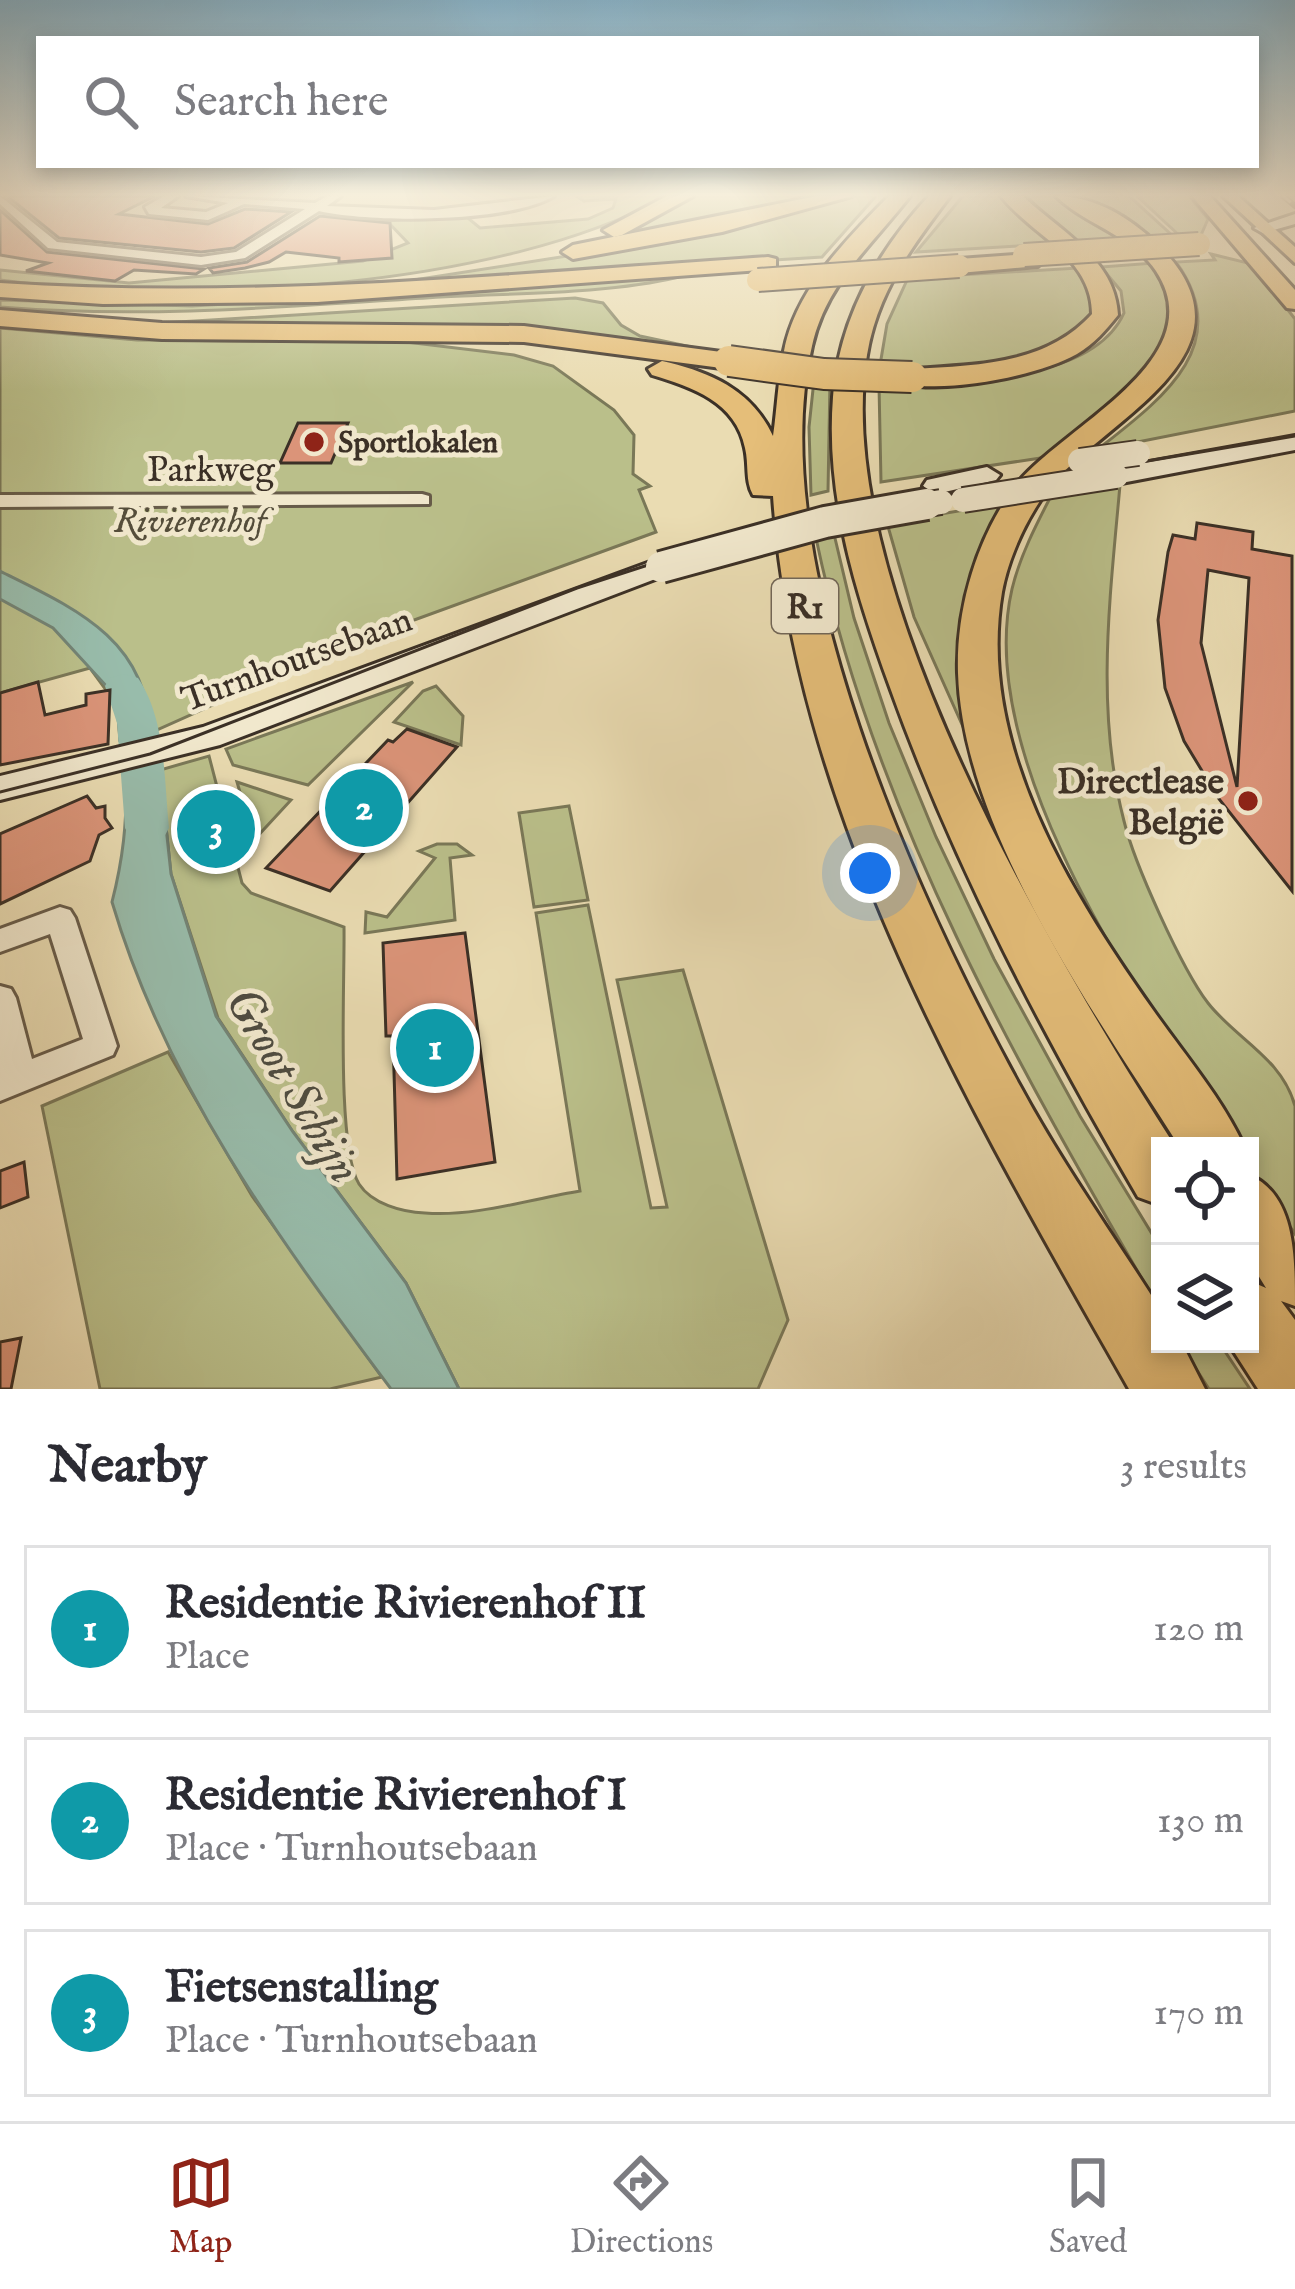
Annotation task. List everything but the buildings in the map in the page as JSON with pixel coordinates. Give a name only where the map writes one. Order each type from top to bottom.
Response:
[{"type":"highway","points":[[485,265],[501,261]]},
{"type":"highway","points":[[244,294],[511,261]]},
{"type":"highway","name":"R1","points":[[843,261],[818,294],[798,347],[786,459],[797,578],[852,774],[896,884],[999,1105],[1169,1389]]},
{"type":"highway","name":"R1","points":[[891,261],[871,297],[853,352],[847,460],[871,577],[940,769],[980,857],[1058,1007],[1151,1162]]},
{"type":"highway","points":[[0,290],[118,298],[317,295],[934,261]]},
{"type":"highway","points":[[352,319],[546,336],[838,375],[969,373],[1037,360],[1079,341],[1105,315],[1106,296],[1079,261]]},
{"type":"highway","points":[[1161,261],[1180,290],[1184,328],[1174,356],[1054,466],[1017,508],[996,549],[981,606],[980,694],[1004,788],[1025,838],[1094,964],[1207,1137]]},
{"type":"highway","points":[[0,317],[162,331],[352,319],[764,272]]},
{"type":"highway","points":[[352,319],[586,354],[694,379],[730,397],[749,415],[766,453],[763,539],[771,567],[823,671]]},
{"type":"highway","points":[[1259,1218],[1295,1274]]},
{"type":"highway","points":[[1259,1328],[1295,1381]]},
{"type":"main road","points":[[1250,261],[1263,265]]},
{"type":"main road","points":[[1259,261],[1295,303]]},
{"type":"main road","name":"Turnhoutsebaan","points":[[947,496],[987,476],[1295,422]]},
{"type":"main road","name":"Turnhoutsebaan","points":[[0,788],[208,737],[658,557],[947,496],[1116,476],[1295,443]]},
{"type":"main road","points":[[1244,456],[1295,455]]},
{"type":"street","name":"Parkweg","points":[[0,501],[422,500]]},
{"type":"street","points":[[0,941],[59,918],[101,1046],[10,1083],[0,998]]},
{"type":"green space","points":[[363,261],[476,261],[342,282],[250,289],[77,287],[0,280],[0,270],[129,283]]},
{"type":"green space","points":[[536,261],[761,261],[388,284]]},
{"type":"green space","points":[[1176,262],[1252,264],[1295,319],[1295,411],[1097,450],[1165,391],[1194,345],[1198,320],[1193,292]]},
{"type":"green space","points":[[1154,263],[1172,305],[1167,336],[1139,379],[1047,457],[881,482],[879,385],[1015,375],[1081,355],[1107,337],[1124,313],[1121,291],[1101,267]]},
{"type":"green space","points":[[1078,268],[1093,300],[1090,317],[1041,349],[990,364],[879,371],[887,324],[908,278]]},
{"type":"green space","points":[[679,277],[592,290],[220,310],[0,307],[0,300],[192,306]]},
{"type":"green space","points":[[575,298],[603,303],[621,325],[640,336],[738,357],[497,329],[145,324]]},
{"type":"green space","name":"Rivierenhof","points":[[0,328],[137,340],[406,342],[514,355],[553,366],[614,410],[634,435],[633,474],[650,486],[639,490],[656,532],[351,643],[150,733],[120,740],[117,705],[90,668],[0,693]]},
{"type":"green space","points":[[814,380],[830,381],[828,491],[811,495],[809,427]]},
{"type":"green space","points":[[1120,485],[1107,696],[1124,821],[1160,915],[1197,987],[1289,1089],[1295,1106],[1295,1234],[1259,1181],[1259,1137],[1229,1137],[1115,954],[1075,880],[1017,729],[1006,657],[1012,589],[1051,496]]},
{"type":"green space","points":[[1006,503],[979,560],[967,613],[964,729],[914,617],[887,523]]},
{"type":"green space","points":[[834,534],[854,618],[889,723],[994,959],[1080,1116],[1151,1232],[1151,1294],[1004,1032],[913,840],[874,742],[816,538]]},
{"type":"green space","points":[[413,682],[308,785],[233,765],[226,749]]},
{"type":"green space","points":[[436,686],[463,716],[461,745],[394,722],[423,691]]},
{"type":"green space","points":[[209,756],[242,883],[251,893],[344,927],[347,1136],[359,1184],[388,1206],[444,1214],[580,1191],[536,913],[588,905],[651,1208],[667,1207],[617,980],[683,970],[788,1320],[758,1389],[459,1389],[406,1283],[293,1132],[218,1018],[171,874],[160,770]]},
{"type":"green space","points":[[237,782],[291,800],[254,840]]},
{"type":"green space","points":[[569,806],[588,900],[534,907],[519,813]]},
{"type":"green space","points":[[437,844],[457,844],[472,855],[450,858],[455,920],[365,933],[366,912],[387,917],[435,858],[419,851]]},
{"type":"green space","points":[[168,1052],[252,1196],[382,1377],[330,1389],[100,1389],[42,1106]]},
{"type":"green space","points":[[1186,1353],[1226,1353],[1250,1389],[1209,1389]]},
{"type":"shaded area","points":[[0,571],[79,614],[121,650],[146,701],[150,733],[120,740],[118,709],[110,701],[110,690],[53,628],[0,599]]},
{"type":"shaded area","name":"Groot Schijn","points":[[160,770],[171,874],[216,1016],[293,1132],[406,1283],[459,1389],[391,1389],[267,1217],[162,1034],[112,902],[124,841],[126,778]]},
{"type":"waterway","name":"Groot Schijn","points":[[124,686],[137,723],[147,828]]},
{"type":"tram line","points":[[0,792],[150,754],[577,588],[722,541],[864,509],[1295,436]]},
{"type":"place","name":"Sportlokalen","points":[[314,442]]},
{"type":"place","name":"Directlease België","points":[[1248,801]]},
{"type":"place","name":"Residentie Rivierenhof I","points":[[364,808]]},
{"type":"place","name":"Fietsenstalling","points":[[216,829]]},
{"type":"place","name":"Residentie Rivierenhof II","points":[[435,1048]]}]
